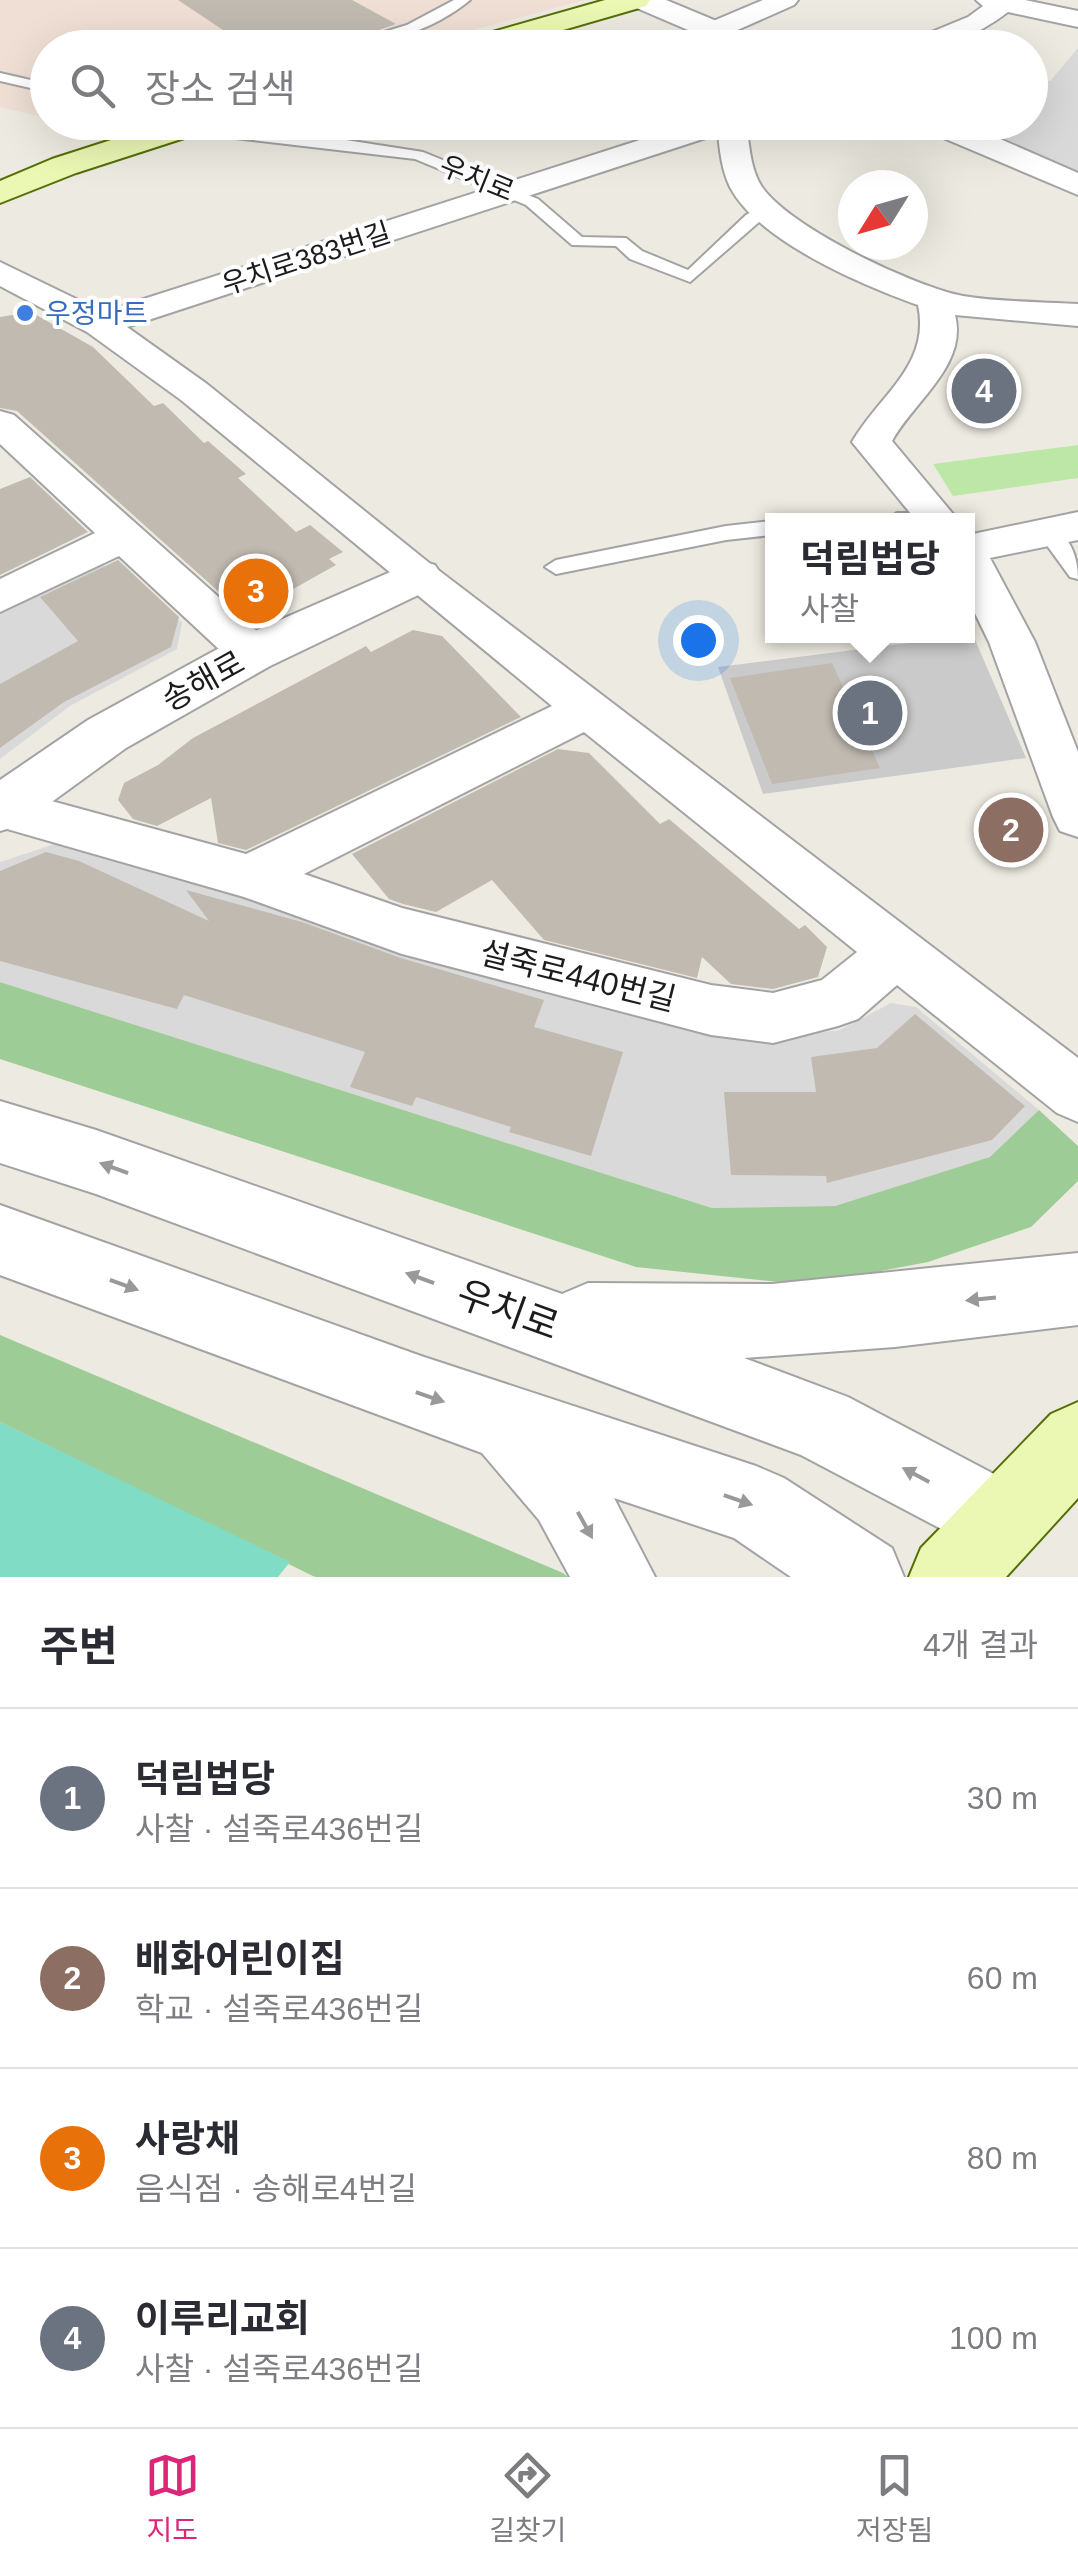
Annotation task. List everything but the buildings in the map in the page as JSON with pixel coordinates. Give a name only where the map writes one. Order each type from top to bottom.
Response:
[{"type":"main road","points":[[532,30],[639,0]]},
{"type":"main road","name":"우치로","points":[[10,184],[145,140]]},
{"type":"main road","points":[[976,1549],[1078,1441]]},
{"type":"street","points":[[639,0],[698,30]]},
{"type":"street","points":[[711,30],[784,0]]},
{"type":"street","points":[[960,30],[977,23],[996,2],[1078,19]]},
{"type":"street","name":"우치로383번길","points":[[100,324],[673,140]]},
{"type":"street","points":[[734,140],[747,190],[766,210],[860,268],[934,300],[962,306],[1078,315]]},
{"type":"street","points":[[975,140],[1078,184]]},
{"type":"street","points":[[11,288],[100,324],[194,392],[418,576],[1078,1094]]},
{"type":"street","points":[[932,513],[872,442],[886,416],[934,359],[942,331],[934,300]]},
{"type":"street","points":[[10,443],[126,535],[252,653]]},
{"type":"street","points":[[975,548],[1063,530]]},
{"type":"street","points":[[0,598],[126,535]]},
{"type":"street","points":[[975,571],[1012,642],[1078,817]]},
{"type":"street","name":"송해로","points":[[0,808],[108,734],[252,653],[418,576]]},
{"type":"street","points":[[250,877],[589,709]]},
{"type":"street","name":"설죽로440번길","points":[[0,808],[250,877],[402,930],[712,1010],[773,1018],[838,1001],[897,952]]},
{"type":"street","name":"우치로","points":[[0,1132],[96,1162],[821,1424],[976,1549]]},
{"type":"street","points":[[0,1240],[506,1422],[756,1506],[863,1577]]},
{"type":"street","points":[[519,1314],[662,1326],[796,1319],[1078,1289]]},
{"type":"street","points":[[506,1422],[567,1492],[614,1577]]},
{"type":"lane","points":[[405,30],[464,0]]},
{"type":"lane","points":[[0,77],[30,84]]},
{"type":"lane","name":"우치로","points":[[316,140],[418,155],[532,202],[578,242],[620,241],[636,255],[690,277],[766,210]]},
{"type":"lane","points":[[556,567],[726,532],[765,529]]},
{"type":"lane","points":[[1063,530],[1078,572]]},
{"type":"shaded area","points":[[0,0],[585,0],[473,30],[30,30],[30,114],[0,107]]},
{"type":"shaded area","points":[[1078,48],[1078,171],[1003,140],[1048,140],[1050,81]]},
{"type":"shaded area","points":[[98,566],[125,566],[182,623],[177,649],[70,706],[0,759],[0,614]]},
{"type":"shaded area","points":[[975,640],[1026,758],[763,794],[718,667],[909,643],[975,643]]},
{"type":"shaded area","points":[[58,843],[750,1042],[840,1030],[891,1003],[916,1007],[1039,1110],[991,1157],[835,1206],[712,1208],[0,982],[0,862]]},
{"type":"green space","points":[[1078,445],[1078,478],[953,496],[933,464]]},
{"type":"green space","points":[[0,982],[712,1208],[835,1206],[990,1157],[1039,1110],[1078,1146],[1078,1181],[1031,1227],[928,1262],[807,1285],[636,1267],[0,1059]]},
{"type":"green space","points":[[0,1335],[568,1577],[315,1577],[0,1422]]},
{"type":"green space","points":[[0,1422],[290,1562],[278,1577],[0,1577]]},
{"type":"place","name":"우정마트","points":[[25,313]]},
{"type":"place","name":"이루리교회","points":[[984,391]]},
{"type":"place","name":"사랑채","points":[[256,591]]},
{"type":"place","name":"덕림법당","points":[[870,713]]},
{"type":"place","name":"배화어린이집","points":[[1011,830]]}]
